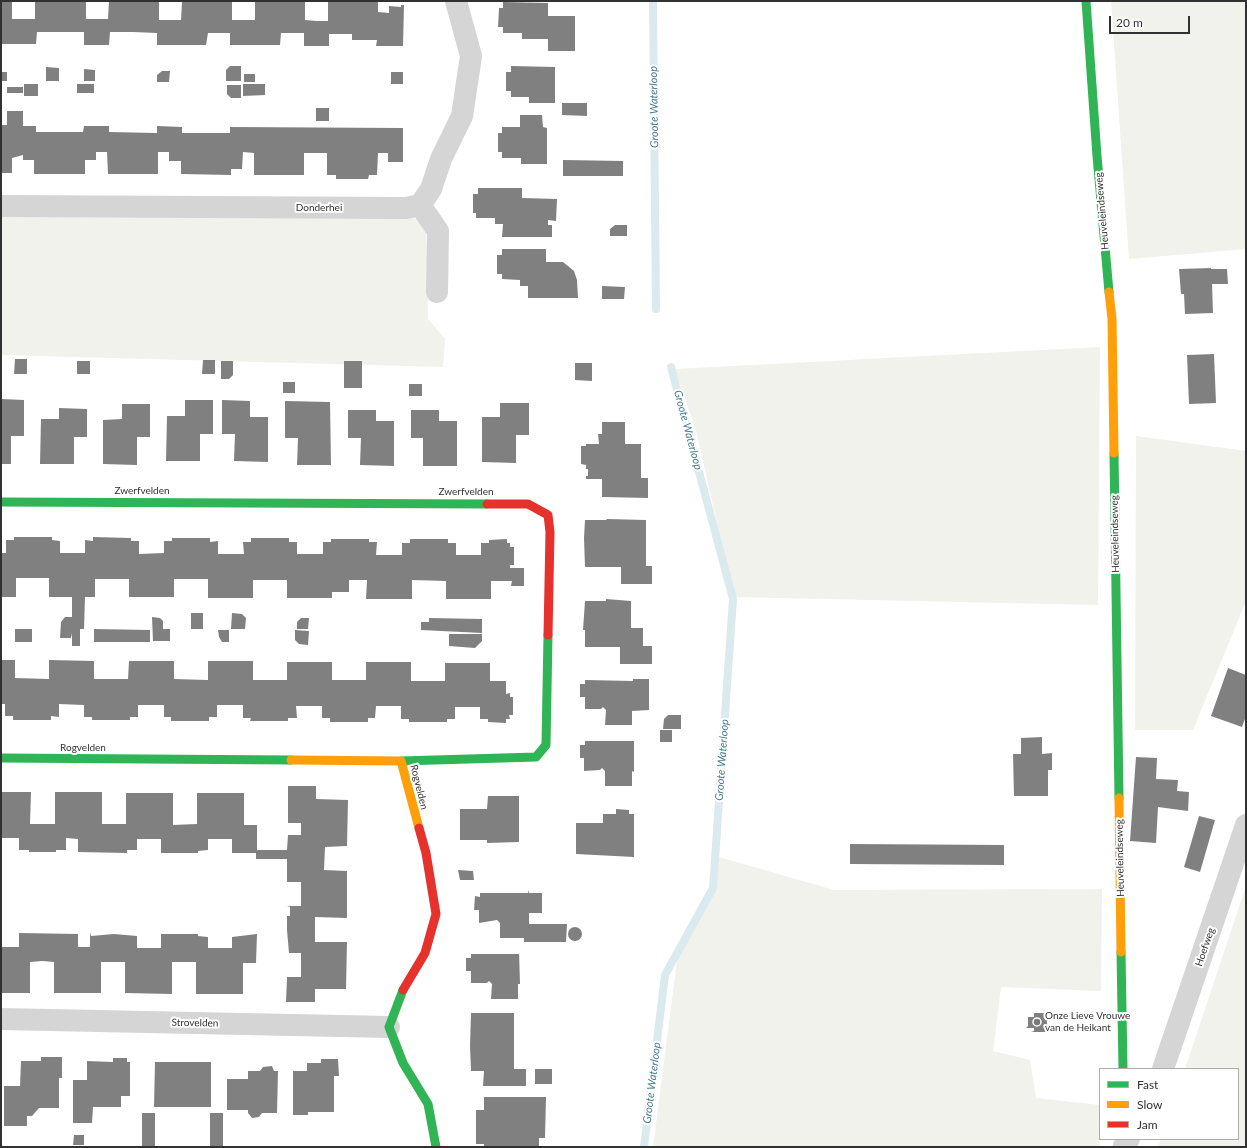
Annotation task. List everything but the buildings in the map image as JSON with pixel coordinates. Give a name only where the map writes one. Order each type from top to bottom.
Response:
[{"type":"street","points":[[437,292],[438,231],[420,205],[431,189],[441,159],[462,116],[471,56],[456,1]]},
{"type":"street","name":"Heuveleindseweg","points":[[1086,1],[1112,318],[1123,1068]]},
{"type":"street","name":"Donderhei","points":[[1,206],[406,208],[420,205]]},
{"type":"street","name":"Zwerfvelden","points":[[1,502],[528,504],[548,515],[550,532],[546,745],[536,757],[401,761]]},
{"type":"street","name":"Rogvelden","points":[[1,758],[401,761],[426,853],[436,914],[425,953],[400,996],[389,1027]]},
{"type":"street","name":"Hoefweg","points":[[1163,1068],[1246,825]]},
{"type":"street","name":"Strovelden","points":[[1,1019],[389,1027]]},
{"type":"street","points":[[389,1027],[403,1064],[428,1104],[436,1147]]},
{"type":"shaded area","points":[[1111,1],[1246,1],[1246,249],[1129,259]]},
{"type":"shaded area","points":[[1,214],[409,217],[419,220],[426,228],[428,319],[445,339],[443,367],[1,355]]},
{"type":"shaded area","points":[[1100,347],[1098,605],[734,597],[696,431],[675,369]]},
{"type":"shaded area","points":[[1136,436],[1246,451],[1246,601],[1193,730],[1135,730]]},
{"type":"shaded area","points":[[719,857],[834,890],[1102,889],[1101,991],[1001,987],[993,1051],[1030,1060],[1036,1098],[1099,1105],[1100,1147],[653,1147],[677,961],[718,870]]},
{"type":"shaded area","points":[[1246,886],[1246,1147],[1158,1147],[1161,1140],[1239,1140],[1239,1068],[1185,1068]]},
{"type":"waterway","name":"Groote Waterloop","points":[[653,1],[656,309]]},
{"type":"waterway","name":"Groote Waterloop","points":[[644,1147],[665,975],[713,888],[733,599],[671,367]]},
{"type":"traffic: fast","points":[[1086,1],[1097,156],[1109,292]]},
{"type":"traffic: fast","points":[[1114,453],[1119,798]]},
{"type":"traffic: fast","points":[[1,502],[487,504]]},
{"type":"traffic: fast","points":[[401,761],[536,757],[546,745],[548,635]]},
{"type":"traffic: fast","points":[[1,758],[291,760]]},
{"type":"traffic: fast","points":[[1121,952],[1123,1068]]},
{"type":"traffic: fast","points":[[403,990],[389,1027],[403,1063],[428,1104],[436,1147]]},
{"type":"traffic: slow","points":[[1109,292],[1112,319],[1114,453]]},
{"type":"traffic: slow","points":[[291,760],[401,761],[419,828]]},
{"type":"traffic: slow","points":[[1119,798],[1121,952]]},
{"type":"traffic: jam","points":[[487,504],[528,504],[548,515],[550,532],[548,635]]},
{"type":"traffic: jam","points":[[403,990],[425,953],[436,914],[426,853],[419,828]]},
{"type":"place","name":"Onze Lieve Vrouwe van de Heikant","points":[[1037,1022]]}]
